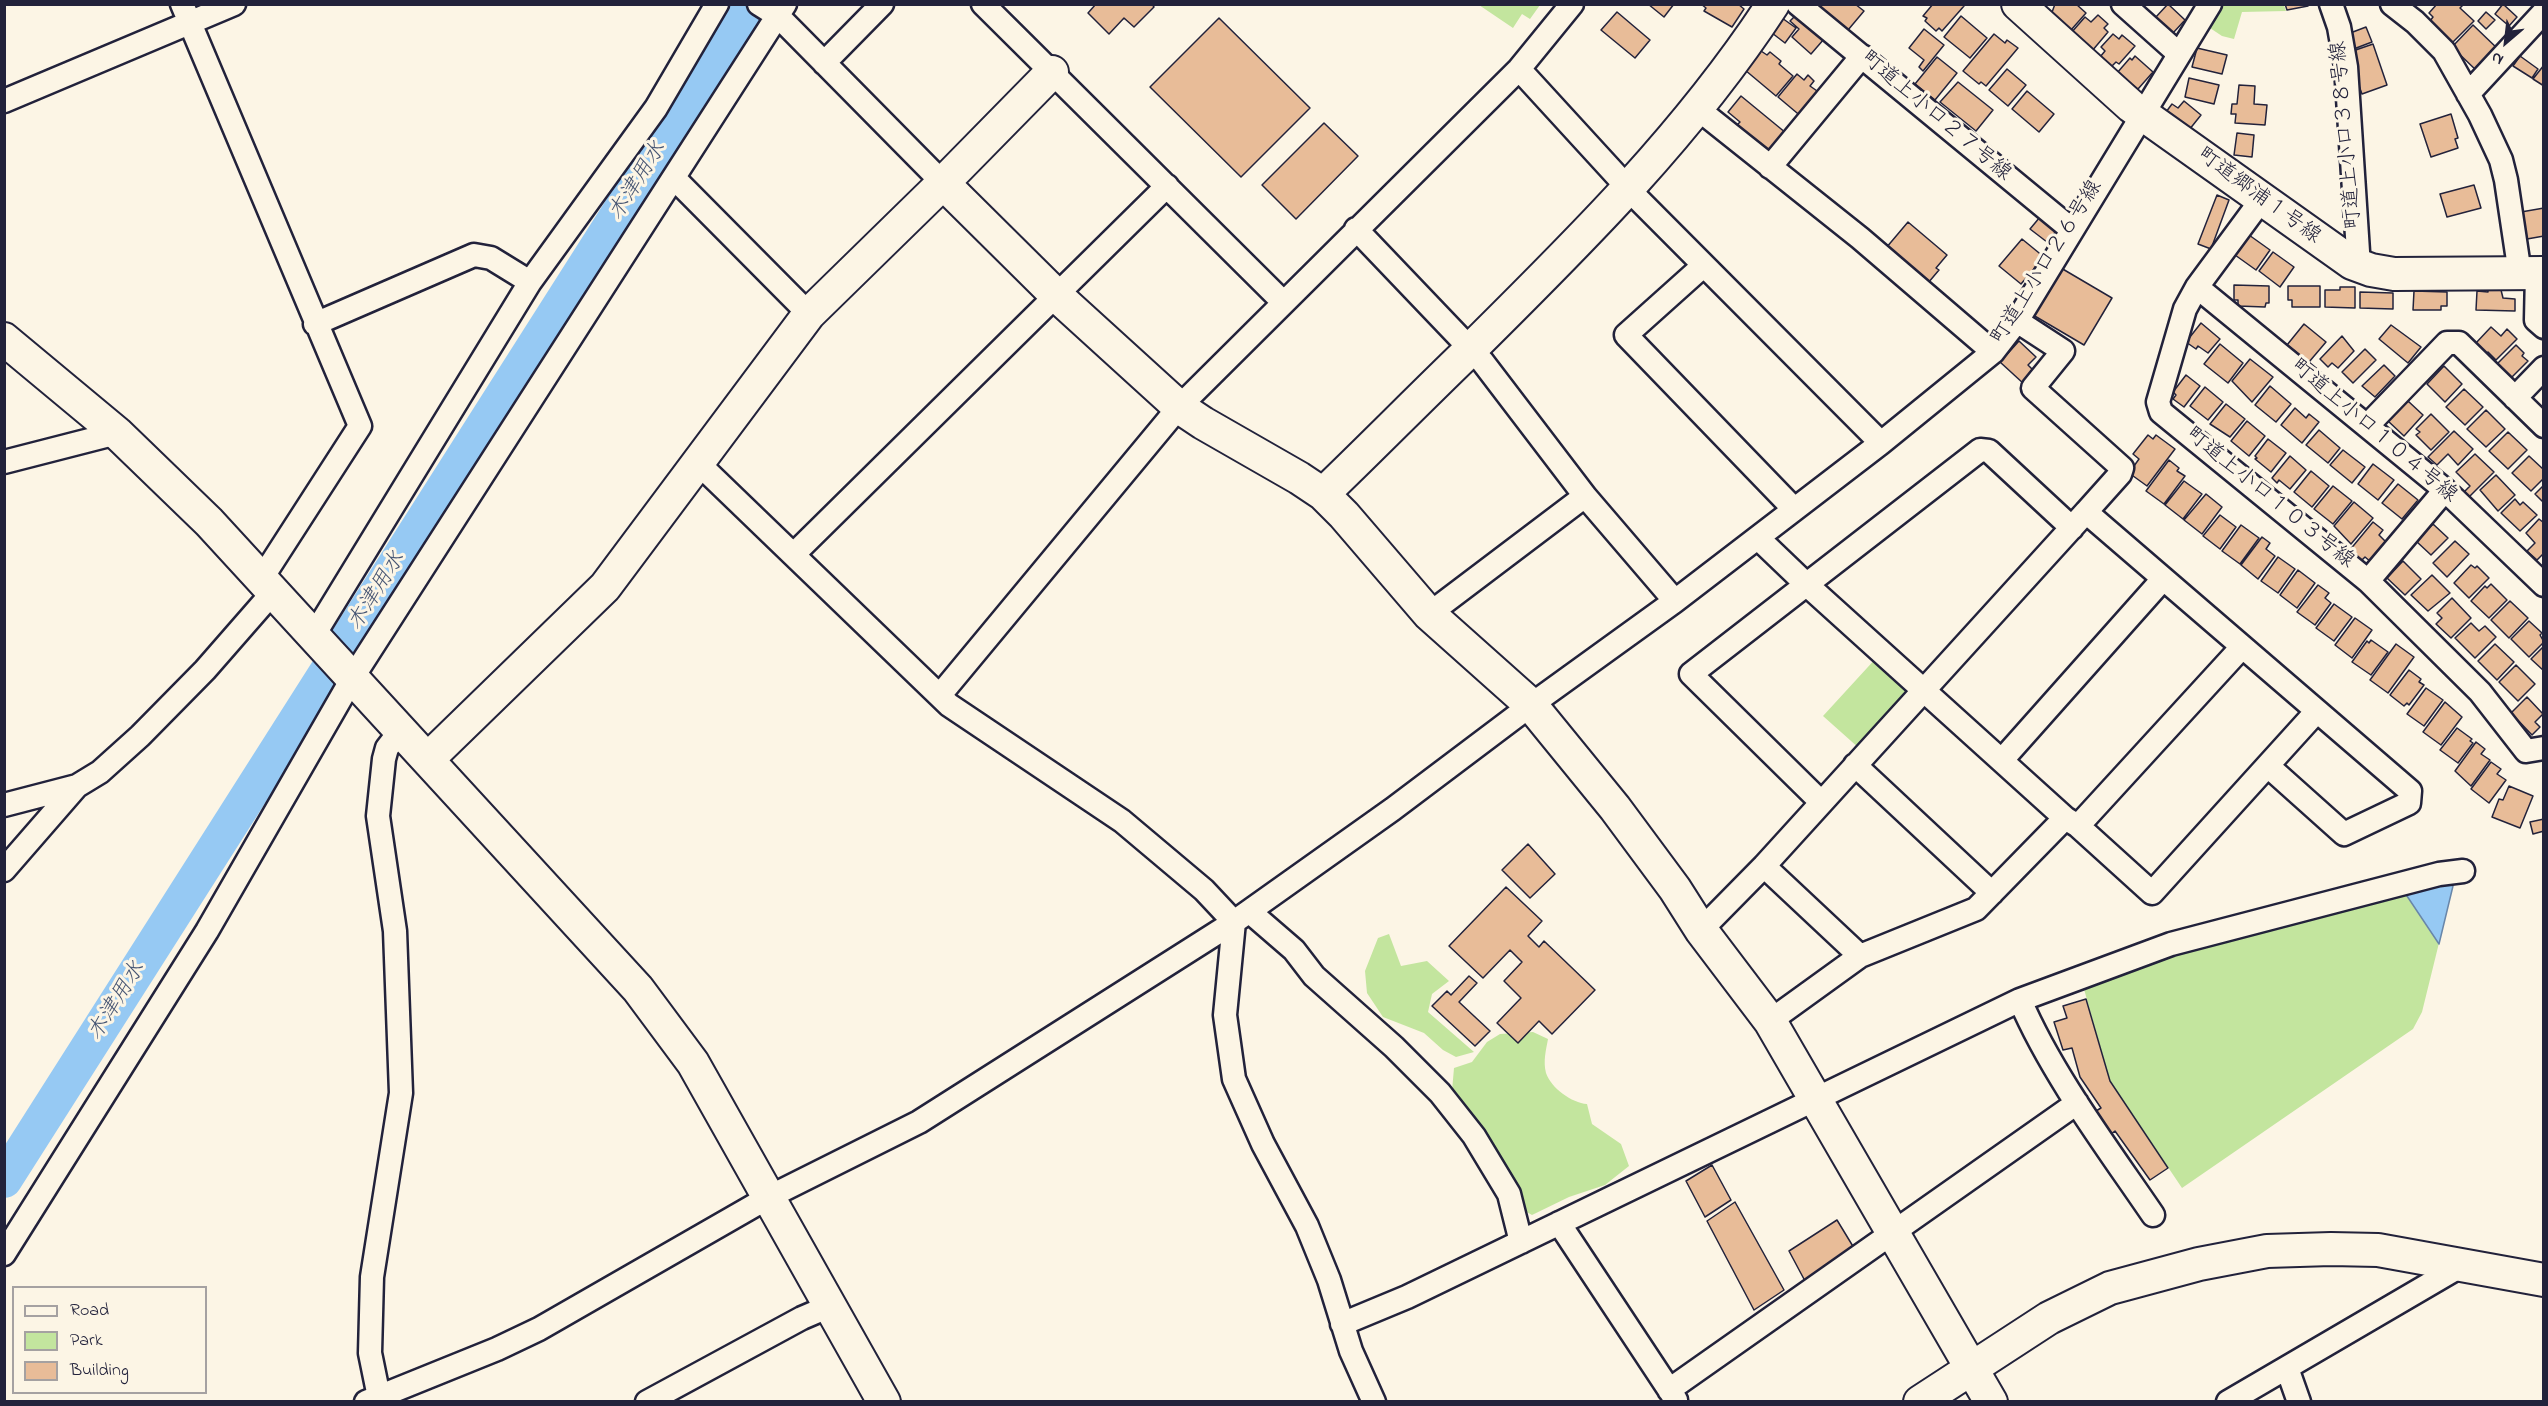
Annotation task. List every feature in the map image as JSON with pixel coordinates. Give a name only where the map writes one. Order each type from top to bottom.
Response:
[{"type":"street","points":[[4,101],[186,14],[234,4]]},
{"type":"street","points":[[317,638],[530,282],[656,108],[717,4]]},
{"type":"street","points":[[824,63],[882,4]]},
{"type":"street","points":[[983,4],[1283,302]]},
{"type":"street","points":[[1323,494],[1629,189],[1696,112],[1736,59],[1773,4]]},
{"type":"street","name":"町道上小口２７号線","points":[[1798,4],[2071,229]]},
{"type":"street","name":"町道郷浦１号線","points":[[2018,4],[2142,114],[2338,255],[2359,267],[2394,274],[2534,273]]},
{"type":"street","points":[[2123,4],[2179,54]]},
{"type":"street","name":"町道上小口２６号線","points":[[1696,112],[1860,238],[1994,352],[2017,321],[2210,4]]},
{"type":"street","name":"町道上小口３８号線","points":[[2331,4],[2339,27],[2346,67],[2359,267]]},
{"type":"street","points":[[2392,4],[2415,22],[2444,51],[2501,160],[2511,204],[2534,273],[2536,320],[2544,327]]},
{"type":"street","points":[[940,695],[1179,407],[1519,69],[1570,7]]},
{"type":"street","points":[[4,1254],[207,931],[353,677],[674,178],[774,8],[824,63],[1057,296],[1179,407],[1323,494],[1344,515],[1429,614],[1531,705],[1615,808],[1675,889],[1701,930],[1770,1021],[1991,1401]]},
{"type":"street","points":[[2468,94],[2544,12]]},
{"type":"street","points":[[4,805],[77,786],[100,772],[140,736],[205,670],[268,585],[360,426],[324,336],[315,324],[186,14]]},
{"type":"street","points":[[1770,167],[1862,56]]},
{"type":"street","points":[[1519,69],[1703,266],[1881,443]]},
{"type":"street","points":[[428,759],[605,587],[809,314],[1052,72]]},
{"type":"street","points":[[674,178],[809,314]]},
{"type":"street","points":[[794,554],[1167,186]]},
{"type":"street","name":"町道上小口１０３号線","points":[[2262,200],[2197,287],[2185,309],[2158,402],[2161,412],[2368,581],[2480,692],[2526,751],[2544,748]]},
{"type":"street","points":[[1356,229],[1471,348],[1585,496],[1675,601]]},
{"type":"street","points":[[315,324],[474,255],[491,258],[530,282]]},
{"type":"street","points":[[1703,266],[1626,335],[1794,509]]},
{"type":"street","name":"町道上小口１０４号線","points":[[2197,287],[2445,490],[2544,585]]},
{"type":"street","points":[[1701,930],[1764,866],[1855,765],[1926,691],[2120,474],[2122,468],[2033,388],[2062,351],[2017,321]]},
{"type":"street","points":[[4,339],[117,433],[203,516],[593,937],[652,1006],[693,1063],[884,1401]]},
{"type":"street","points":[[2367,426],[2447,343],[2459,343],[2544,426]]},
{"type":"street","points":[[401,730],[387,748],[384,759],[378,816],[396,931],[401,1093],[372,1277],[370,1353],[376,1400],[539,1329],[769,1197],[919,1122],[1242,917],[1675,601],[1881,443],[1994,352]]},
{"type":"street","points":[[2515,398],[2544,368]]},
{"type":"street","points":[[4,462],[117,433]]},
{"type":"street","points":[[1821,802],[1691,674],[1980,450],[1989,451],[2079,520],[2163,579],[2410,791],[2409,803],[2344,834],[2268,766]]},
{"type":"street","points":[[698,463],[949,705],[1122,821],[1204,890],[1294,950],[1314,976],[1394,1047],[1440,1093],[1474,1136],[1509,1194],[1521,1242]]},
{"type":"street","points":[[2368,581],[2445,490]]},
{"type":"street","points":[[1429,614],[1585,496]]},
{"type":"street","points":[[1758,538],[1806,584],[2152,893],[2317,711]]},
{"type":"street","points":[[2002,760],[2163,579]]},
{"type":"street","points":[[1770,1021],[1860,956],[1976,909],[2072,822],[2242,647]]},
{"type":"street","points":[[1855,765],[1992,893]]},
{"type":"street","points":[[4,870],[77,786]]},
{"type":"street","points":[[1764,866],[1860,956]]},
{"type":"street","points":[[1342,1324],[1407,1298],[2020,1000],[2171,944],[2439,874],[2463,871]]},
{"type":"street","points":[[1242,917],[1225,1015],[1234,1079],[1263,1144],[1306,1226],[1329,1280],[1351,1351],[1374,1401]]},
{"type":"street","points":[[2020,1000],[2028,1019],[2077,1103],[2152,1215]]},
{"type":"street","points":[[1559,1223],[1673,1396],[1893,1230],[2077,1103]]},
{"type":"street","points":[[1920,1401],[2049,1318],[2110,1288],[2199,1264],[2267,1251],[2378,1250],[2544,1280]]},
{"type":"street","points":[[2228,1401],[2464,1264]]},
{"type":"street","points":[[647,1401],[802,1318],[830,1306]]},
{"type":"street","points":[[2287,1368],[2299,1401]]},
{"type":"green space","points":[[1479,5],[1540,5],[1530,19],[1522,14],[1513,28]]},
{"type":"green space","points":[[2221,5],[2284,5],[2286,11],[2242,12],[2234,39],[2222,36],[2207,26]]},
{"type":"green space","points":[[1878,656],[1908,684],[1910,695],[1860,749],[1823,716]]},
{"type":"green space","points":[[2441,880],[2453,886],[2422,1012],[2413,1029],[2182,1188],[2110,1081],[2082,982],[2174,949]]},
{"type":"green space","points":[[1389,934],[1401,966],[1427,961],[1449,981],[1432,994],[1428,1012],[1474,1052],[1456,1057],[1443,1050],[1424,1033],[1383,1017],[1367,993],[1365,971],[1378,938]]},
{"type":"green space","points":[[1533,1032],[1548,1039],[1545,1069],[1552,1084],[1569,1098],[1587,1104],[1592,1124],[1621,1144],[1629,1166],[1605,1185],[1569,1197],[1532,1215],[1525,1211],[1523,1197],[1512,1180],[1503,1159],[1452,1091],[1454,1068],[1472,1062],[1487,1042],[1500,1034]]},
{"type":"water","points":[[2441,880],[2453,886],[2439,944],[2403,890]]},
{"type":"building","points":[[1096,4],[1152,4],[1154,7],[1134,27],[1124,18],[1109,34],[1088,13]]},
{"type":"building","points":[[1648,4],[1674,4],[1664,17]]},
{"type":"building","points":[[1701,4],[1738,4],[1744,9],[1732,27],[1704,11],[1706,8]]},
{"type":"building","points":[[1817,4],[1855,4],[1864,11],[1848,30]]},
{"type":"building","points":[[1933,4],[1962,4],[1964,6],[1942,31],[1939,28],[1936,31],[1923,16]]},
{"type":"building","points":[[2055,4],[2076,4],[2086,13],[2071,30],[2051,15]]},
{"type":"building","points":[[2168,4],[2185,20],[2173,33],[2155,18]]},
{"type":"building","points":[[2285,4],[2308,4],[2308,6],[2287,10]]},
{"type":"building","points":[[2437,4],[2464,4],[2460,8],[2474,21],[2450,45],[2435,30],[2437,28],[2430,21],[2433,17],[2429,13]]},
{"type":"building","points":[[2503,4],[2517,17],[2509,26],[2495,14]]},
{"type":"building","points":[[1617,12],[1650,40],[1635,58],[1601,30]]},
{"type":"building","points":[[2486,12],[2495,20],[2486,29],[2478,21]]},
{"type":"building","points":[[1796,15],[1824,39],[1811,54],[1792,37],[1799,29],[1790,21]]},
{"type":"building","points":[[2098,15],[2108,24],[2104,28],[2108,32],[2092,51],[2071,33],[2085,17],[2091,22]]},
{"type":"building","points":[[1961,16],[1987,38],[1970,58],[1944,37]]},
{"type":"building","points":[[1219,18],[1310,108],[1241,177],[1150,87]]},
{"type":"building","points":[[1782,18],[1796,28],[1785,43],[1772,33]]},
{"type":"building","points":[[2473,25],[2500,51],[2479,73],[2452,47]]},
{"type":"building","points":[[2366,27],[2372,42],[2351,50],[2345,35]]},
{"type":"building","points":[[1924,29],[1944,45],[1923,71],[1919,67],[1924,60],[1909,48]]},
{"type":"building","points":[[1994,34],[2005,43],[2007,40],[2018,48],[1986,86],[1981,82],[1979,84],[1963,71]]},
{"type":"building","points":[[2113,34],[2119,39],[2122,35],[2135,46],[2119,64],[2116,62],[2111,67],[2100,57],[2105,51],[2101,47]]},
{"type":"building","points":[[2373,44],[2387,85],[2362,94],[2347,53]]},
{"type":"building","points":[[2197,48],[2227,55],[2222,74],[2192,67]]},
{"type":"building","points":[[1761,51],[1767,55],[1770,52],[1781,61],[1779,64],[1793,76],[1776,96],[1745,70]]},
{"type":"building","points":[[2135,56],[2153,72],[2138,89],[2133,85],[2132,87],[2117,73],[2130,58],[2132,60]]},
{"type":"building","points":[[2520,56],[2538,69],[2532,78],[2513,66]]},
{"type":"building","points":[[1937,57],[1957,73],[1935,100],[1915,84]]},
{"type":"building","points":[[2544,65],[2544,86],[2533,79]]},
{"type":"building","points":[[2007,69],[2026,85],[2008,106],[1989,90]]},
{"type":"building","points":[[1797,74],[1804,80],[1808,75],[1814,81],[1810,86],[1820,93],[1803,118],[1778,97]]},
{"type":"building","points":[[2189,78],[2219,85],[2214,104],[2185,97]]},
{"type":"building","points":[[1958,82],[1993,110],[1976,131],[1940,102]]},
{"type":"building","points":[[2239,85],[2255,86],[2254,104],[2267,105],[2265,125],[2235,123],[2236,114],[2231,114],[2232,104],[2237,104]]},
{"type":"building","points":[[2027,91],[2054,114],[2039,132],[2012,109]]},
{"type":"building","points":[[1741,96],[1786,133],[1768,154],[1735,127],[1740,122],[1728,112]]},
{"type":"building","points":[[2184,101],[2201,115],[2189,130],[2166,112],[2172,104],[2178,108]]},
{"type":"building","points":[[2451,114],[2458,138],[2455,139],[2458,148],[2431,157],[2420,124]]},
{"type":"building","points":[[1324,123],[1358,156],[1296,219],[1262,185]]},
{"type":"building","points":[[2237,133],[2254,135],[2252,157],[2234,155]]},
{"type":"building","points":[[2474,185],[2481,208],[2447,217],[2440,194]]},
{"type":"building","points":[[2217,195],[2229,200],[2211,249],[2198,244]]},
{"type":"building","points":[[2544,208],[2544,236],[2527,239],[2521,212]]},
{"type":"building","points":[[2040,217],[2057,230],[2047,242],[2030,229]]},
{"type":"building","points":[[1908,222],[1947,255],[1936,268],[1939,270],[1928,283],[1886,248]]},
{"type":"building","points":[[2249,235],[2270,250],[2256,270],[2235,255]]},
{"type":"building","points":[[2022,239],[2044,257],[2021,284],[1999,266]]},
{"type":"building","points":[[2273,252],[2294,267],[2280,287],[2259,271]]},
{"type":"building","points":[[2061,268],[2112,298],[2084,345],[2033,315]]},
{"type":"building","points":[[2234,285],[2269,286],[2269,303],[2266,303],[2265,307],[2238,306],[2238,300],[2234,300]]},
{"type":"building","points":[[2288,286],[2320,286],[2320,307],[2292,307],[2292,300],[2288,300]]},
{"type":"building","points":[[2340,287],[2355,287],[2355,308],[2325,307],[2325,290],[2340,290]]},
{"type":"building","points":[[2488,289],[2501,290],[2503,298],[2515,299],[2515,311],[2476,310],[2477,291],[2488,292]]},
{"type":"building","points":[[2414,291],[2447,292],[2447,306],[2441,306],[2441,310],[2413,310]]},
{"type":"building","points":[[2360,292],[2393,293],[2393,309],[2360,308]]},
{"type":"building","points":[[2201,323],[2220,339],[2208,353],[2186,342]]},
{"type":"building","points":[[2304,324],[2326,342],[2309,362],[2287,345]]},
{"type":"building","points":[[2391,325],[2421,347],[2408,363],[2379,339]]},
{"type":"building","points":[[2491,327],[2501,336],[2507,329],[2517,339],[2496,360],[2475,344]]},
{"type":"building","points":[[2342,336],[2354,351],[2338,368],[2332,363],[2328,367],[2320,359]]},
{"type":"building","points":[[2019,341],[2036,357],[2028,365],[2035,372],[2024,384],[2000,362]]},
{"type":"building","points":[[2220,344],[2243,363],[2228,383],[2204,364]]},
{"type":"building","points":[[2516,345],[2528,361],[2511,378],[2497,364]]},
{"type":"building","points":[[2365,349],[2376,360],[2353,383],[2342,372]]},
{"type":"building","points":[[2250,359],[2273,377],[2252,402],[2232,381]]},
{"type":"building","points":[[2384,365],[2395,376],[2375,397],[2362,386]]},
{"type":"building","points":[[2444,366],[2462,384],[2445,402],[2427,384]]},
{"type":"building","points":[[2186,375],[2200,386],[2184,407],[2173,399],[2176,395],[2173,392]]},
{"type":"building","points":[[2270,386],[2291,404],[2276,422],[2255,405]]},
{"type":"building","points":[[2205,387],[2223,402],[2208,420],[2190,406]]},
{"type":"building","points":[[2464,389],[2483,407],[2465,425],[2446,407]]},
{"type":"building","points":[[2408,401],[2423,415],[2404,436],[2388,421]]},
{"type":"building","points":[[2226,404],[2245,419],[2230,437],[2210,424]]},
{"type":"building","points":[[2295,408],[2306,418],[2309,414],[2319,422],[2302,443],[2281,425]]},
{"type":"building","points":[[2486,410],[2505,429],[2486,447],[2467,429]]},
{"type":"building","points":[[2431,414],[2449,432],[2431,450],[2416,435],[2420,432],[2416,429]]},
{"type":"building","points":[[2247,421],[2265,436],[2249,456],[2231,441]]},
{"type":"building","points":[[2319,430],[2340,448],[2328,463],[2306,445]]},
{"type":"building","points":[[2454,431],[2473,449],[2458,465],[2448,454],[2437,465],[2428,457]]},
{"type":"building","points":[[2508,432],[2527,450],[2508,469],[2489,451]]},
{"type":"building","points":[[2148,435],[2153,439],[2156,435],[2175,449],[2147,486],[2129,473],[2139,459],[2133,454]]},
{"type":"building","points":[[2268,439],[2286,453],[2271,472],[2255,459]]},
{"type":"building","points":[[2343,450],[2365,467],[2352,483],[2330,465]]},
{"type":"building","points":[[2475,454],[2494,472],[2469,497],[2464,492],[2470,486],[2456,472]]},
{"type":"building","points":[[2290,456],[2306,470],[2290,489],[2279,480],[2277,483],[2272,478]]},
{"type":"building","points":[[2529,456],[2544,470],[2544,478],[2531,491],[2512,473]]},
{"type":"building","points":[[2169,460],[2179,468],[2177,471],[2185,476],[2164,504],[2146,491]]},
{"type":"building","points":[[2373,464],[2394,480],[2378,500],[2358,484]]},
{"type":"building","points":[[2311,471],[2329,486],[2312,507],[2294,492]]},
{"type":"building","points":[[2496,475],[2515,495],[2498,511],[2480,490]]},
{"type":"building","points":[[2184,481],[2202,494],[2183,519],[2165,505]]},
{"type":"building","points":[[2398,484],[2418,500],[2402,519],[2382,503]]},
{"type":"building","points":[[2544,485],[2544,503],[2535,494]]},
{"type":"building","points":[[2333,486],[2352,501],[2333,524],[2314,509]]},
{"type":"building","points":[[2206,494],[2222,507],[2202,534],[2184,520]]},
{"type":"building","points":[[2515,499],[2520,505],[2523,502],[2537,515],[2520,531],[2501,513]]},
{"type":"building","points":[[2354,502],[2373,518],[2351,544],[2334,526]]},
{"type":"building","points":[[2220,515],[2236,527],[2220,549],[2203,536]]},
{"type":"building","points":[[2539,519],[2544,523],[2544,553],[2537,560],[2527,551],[2535,543],[2526,533]]},
{"type":"building","points":[[2373,522],[2383,530],[2379,535],[2387,543],[2371,562],[2365,557],[2361,561],[2349,551]]},
{"type":"building","points":[[2433,524],[2448,538],[2431,555],[2416,541]]},
{"type":"building","points":[[2241,525],[2259,538],[2240,564],[2222,551]]},
{"type":"building","points":[[2262,537],[2270,543],[2266,549],[2275,556],[2258,579],[2241,565]]},
{"type":"building","points":[[2455,541],[2469,554],[2447,577],[2433,563]]},
{"type":"building","points":[[2278,557],[2295,569],[2278,593],[2261,581]]},
{"type":"building","points":[[2403,561],[2421,579],[2405,595],[2387,578]]},
{"type":"building","points":[[2471,565],[2475,568],[2477,566],[2489,578],[2469,598],[2454,583]]},
{"type":"building","points":[[2298,570],[2315,583],[2297,608],[2280,595]]},
{"type":"building","points":[[2432,575],[2450,593],[2428,611],[2411,595]]},
{"type":"building","points":[[2491,584],[2507,600],[2489,618],[2471,601],[2485,586],[2487,588]]},
{"type":"building","points":[[2318,585],[2329,593],[2325,598],[2331,603],[2315,625],[2297,612]]},
{"type":"building","points":[[2452,598],[2471,618],[2451,638],[2436,624],[2442,618],[2437,613]]},
{"type":"building","points":[[2510,601],[2528,618],[2509,638],[2491,620]]},
{"type":"building","points":[[2334,604],[2352,617],[2334,641],[2316,628]]},
{"type":"building","points":[[2355,618],[2372,630],[2352,658],[2335,645]]},
{"type":"building","points":[[2529,621],[2542,633],[2540,635],[2544,642],[2529,657],[2511,639]]},
{"type":"building","points":[[2471,623],[2479,631],[2485,626],[2496,637],[2475,658],[2455,638]]},
{"type":"building","points":[[2371,640],[2388,652],[2371,675],[2352,662],[2367,641],[2369,643]]},
{"type":"building","points":[[2396,644],[2414,657],[2388,693],[2370,680]]},
{"type":"building","points":[[2495,644],[2514,662],[2497,680],[2478,661]]},
{"type":"building","points":[[2544,646],[2544,671],[2531,659]]},
{"type":"building","points":[[2516,665],[2535,684],[2518,701],[2499,682]]},
{"type":"building","points":[[2409,670],[2421,679],[2419,682],[2424,685],[2409,705],[2407,703],[2404,706],[2390,695]]},
{"type":"building","points":[[2426,688],[2443,700],[2424,726],[2407,714]]},
{"type":"building","points":[[2527,697],[2543,714],[2535,722],[2540,727],[2532,735],[2511,713]]},
{"type":"building","points":[[2445,702],[2462,717],[2441,745],[2423,732]]},
{"type":"building","points":[[2457,728],[2472,739],[2470,741],[2473,743],[2458,763],[2440,750]]},
{"type":"building","points":[[2476,742],[2485,749],[2481,754],[2490,760],[2471,786],[2455,771]]},
{"type":"building","points":[[2491,762],[2501,769],[2497,774],[2506,780],[2489,803],[2471,789]]},
{"type":"building","points":[[2509,786],[2533,796],[2520,828],[2492,817],[2499,799],[2503,800]]},
{"type":"building","points":[[2544,819],[2544,831],[2533,834],[2530,822]]},
{"type":"building","points":[[1528,844],[1555,874],[1530,898],[1502,870]]},
{"type":"building","points":[[1506,887],[1542,921],[1528,936],[1539,947],[1544,941],[1595,990],[1552,1034],[1539,1021],[1518,1043],[1497,1023],[1521,998],[1504,981],[1522,962],[1510,950],[1483,978],[1449,946]]},
{"type":"building","points":[[1469,976],[1477,983],[1459,1002],[1490,1031],[1475,1046],[1432,1006],[1447,991],[1451,995]]},
{"type":"building","points":[[2086,999],[2110,1081],[2168,1168],[2150,1180],[2115,1131],[2111,1134],[2096,1111],[2101,1108],[2080,1077],[2072,1048],[2063,1050],[2054,1022],[2067,1018],[2063,1006]]},
{"type":"building","points":[[1712,1165],[1731,1200],[1705,1217],[1686,1181]]},
{"type":"building","points":[[1735,1202],[1784,1290],[1754,1310],[1707,1221]]},
{"type":"building","points":[[1837,1220],[1854,1248],[1805,1281],[1789,1251]]},
{"type":"waterway","name":"木津用水","points":[[4,1180],[752,4]]}]
